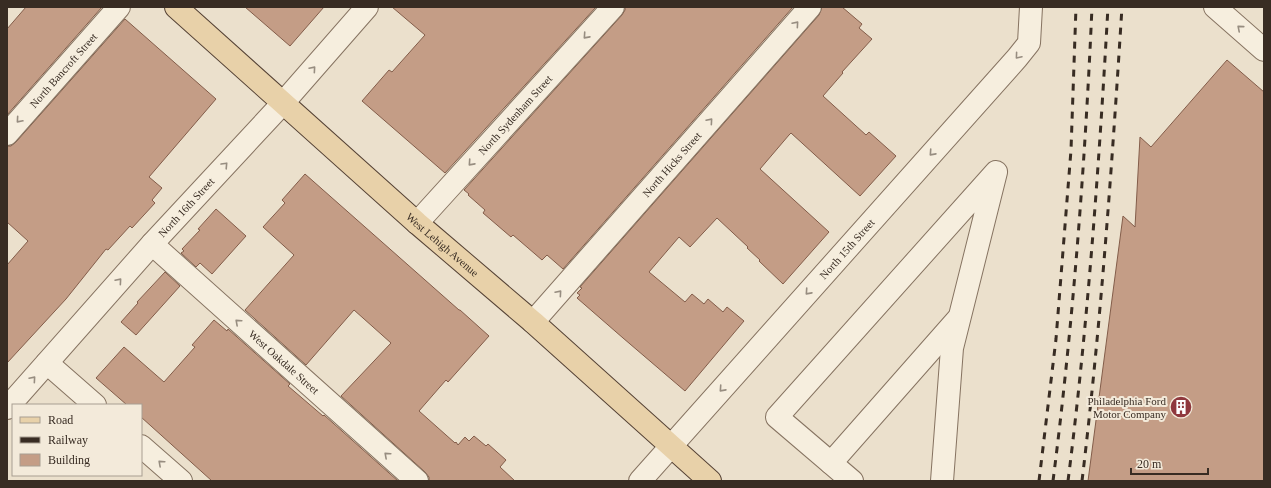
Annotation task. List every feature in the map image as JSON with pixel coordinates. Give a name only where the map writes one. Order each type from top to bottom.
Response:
[{"type":"main road","name":"West Lehigh Avenue","points":[[176,7],[417,223],[533,322],[710,481]]},
{"type":"street","name":"North Bancroft Street","points":[[7,134],[119,7]]},
{"type":"street","name":"North 16th Street","points":[[7,408],[152,244],[283,103],[367,7]]},
{"type":"street","name":"North Sydenham Street","points":[[417,223],[613,7]]},
{"type":"street","name":"North Hicks Street","points":[[533,322],[810,7]]},
{"type":"street","name":"North 15th Street","points":[[640,481],[1021,53],[1029,43],[1031,7]]},
{"type":"street","points":[[1215,7],[1264,50]]},
{"type":"street","points":[[852,481],[777,417],[996,172],[952,348],[942,481]]},
{"type":"street","name":"West Oakdale Street","points":[[152,244],[416,481]]},
{"type":"street","points":[[831,463],[960,318]]},
{"type":"street","points":[[47,362],[94,404]]},
{"type":"street","points":[[142,447],[181,481]]},
{"type":"building","points":[[26,7],[102,7],[7,115],[7,29]]},
{"type":"building","points":[[245,7],[324,7],[290,46]]},
{"type":"building","points":[[392,7],[596,7],[445,173],[362,101],[389,70],[392,72],[425,35]]},
{"type":"building","points":[[625,7],[793,7],[563,269],[547,255],[542,260],[513,235],[511,237],[483,213],[485,210],[464,190],[622,15]]},
{"type":"building","points":[[822,7],[842,7],[862,24],[859,28],[872,39],[842,72],[843,73],[823,96],[866,135],[869,132],[896,156],[860,196],[791,133],[789,135],[760,169],[829,232],[783,284],[759,261],[760,260],[747,248],[748,247],[717,218],[690,247],[679,237],[649,272],[685,302],[692,294],[704,304],[708,299],[723,312],[727,307],[744,321],[685,391],[577,298],[580,295],[577,293],[582,288],[580,287],[819,15]]},
{"type":"building","points":[[125,19],[216,99],[149,177],[162,188],[152,200],[155,203],[132,228],[130,226],[108,250],[106,249],[66,299],[7,363],[7,265],[28,241],[7,222],[7,146],[11,146],[16,142]]},
{"type":"building","name":"Philadelphia Ford Motor Company","points":[[1227,60],[1264,92],[1264,481],[1088,481],[1123,216],[1135,227],[1140,137],[1151,147]]},
{"type":"building","points":[[305,174],[489,336],[448,382],[446,380],[419,411],[458,445],[465,437],[469,441],[474,436],[486,446],[488,444],[506,460],[500,467],[515,481],[429,481],[429,477],[425,472],[341,396],[391,343],[354,310],[306,365],[245,310],[294,255],[263,227],[285,203],[282,200]]},
{"type":"building","points":[[216,209],[246,236],[212,274],[200,263],[196,267],[181,253],[184,251],[182,249],[200,230],[198,229]]},
{"type":"building","points":[[165,272],[180,286],[136,335],[121,322],[138,303],[137,302]]},
{"type":"building","points":[[214,320],[227,331],[228,329],[290,384],[288,386],[323,416],[324,415],[398,481],[212,481],[142,418],[142,404],[126,404],[96,378],[124,347],[164,382],[195,347],[192,345]]},
{"type":"railway","points":[[1039,481],[1056,339],[1071,150],[1076,7]]},
{"type":"railway","points":[[1053,481],[1067,363],[1077,245],[1086,126],[1092,7]]},
{"type":"railway","points":[[1068,481],[1092,244],[1108,7]]},
{"type":"railway","points":[[1082,481],[1095,362],[1105,244],[1122,7]]},
{"type":"place","name":"Philadelphia Ford Motor Company","points":[[1181,407]]}]
